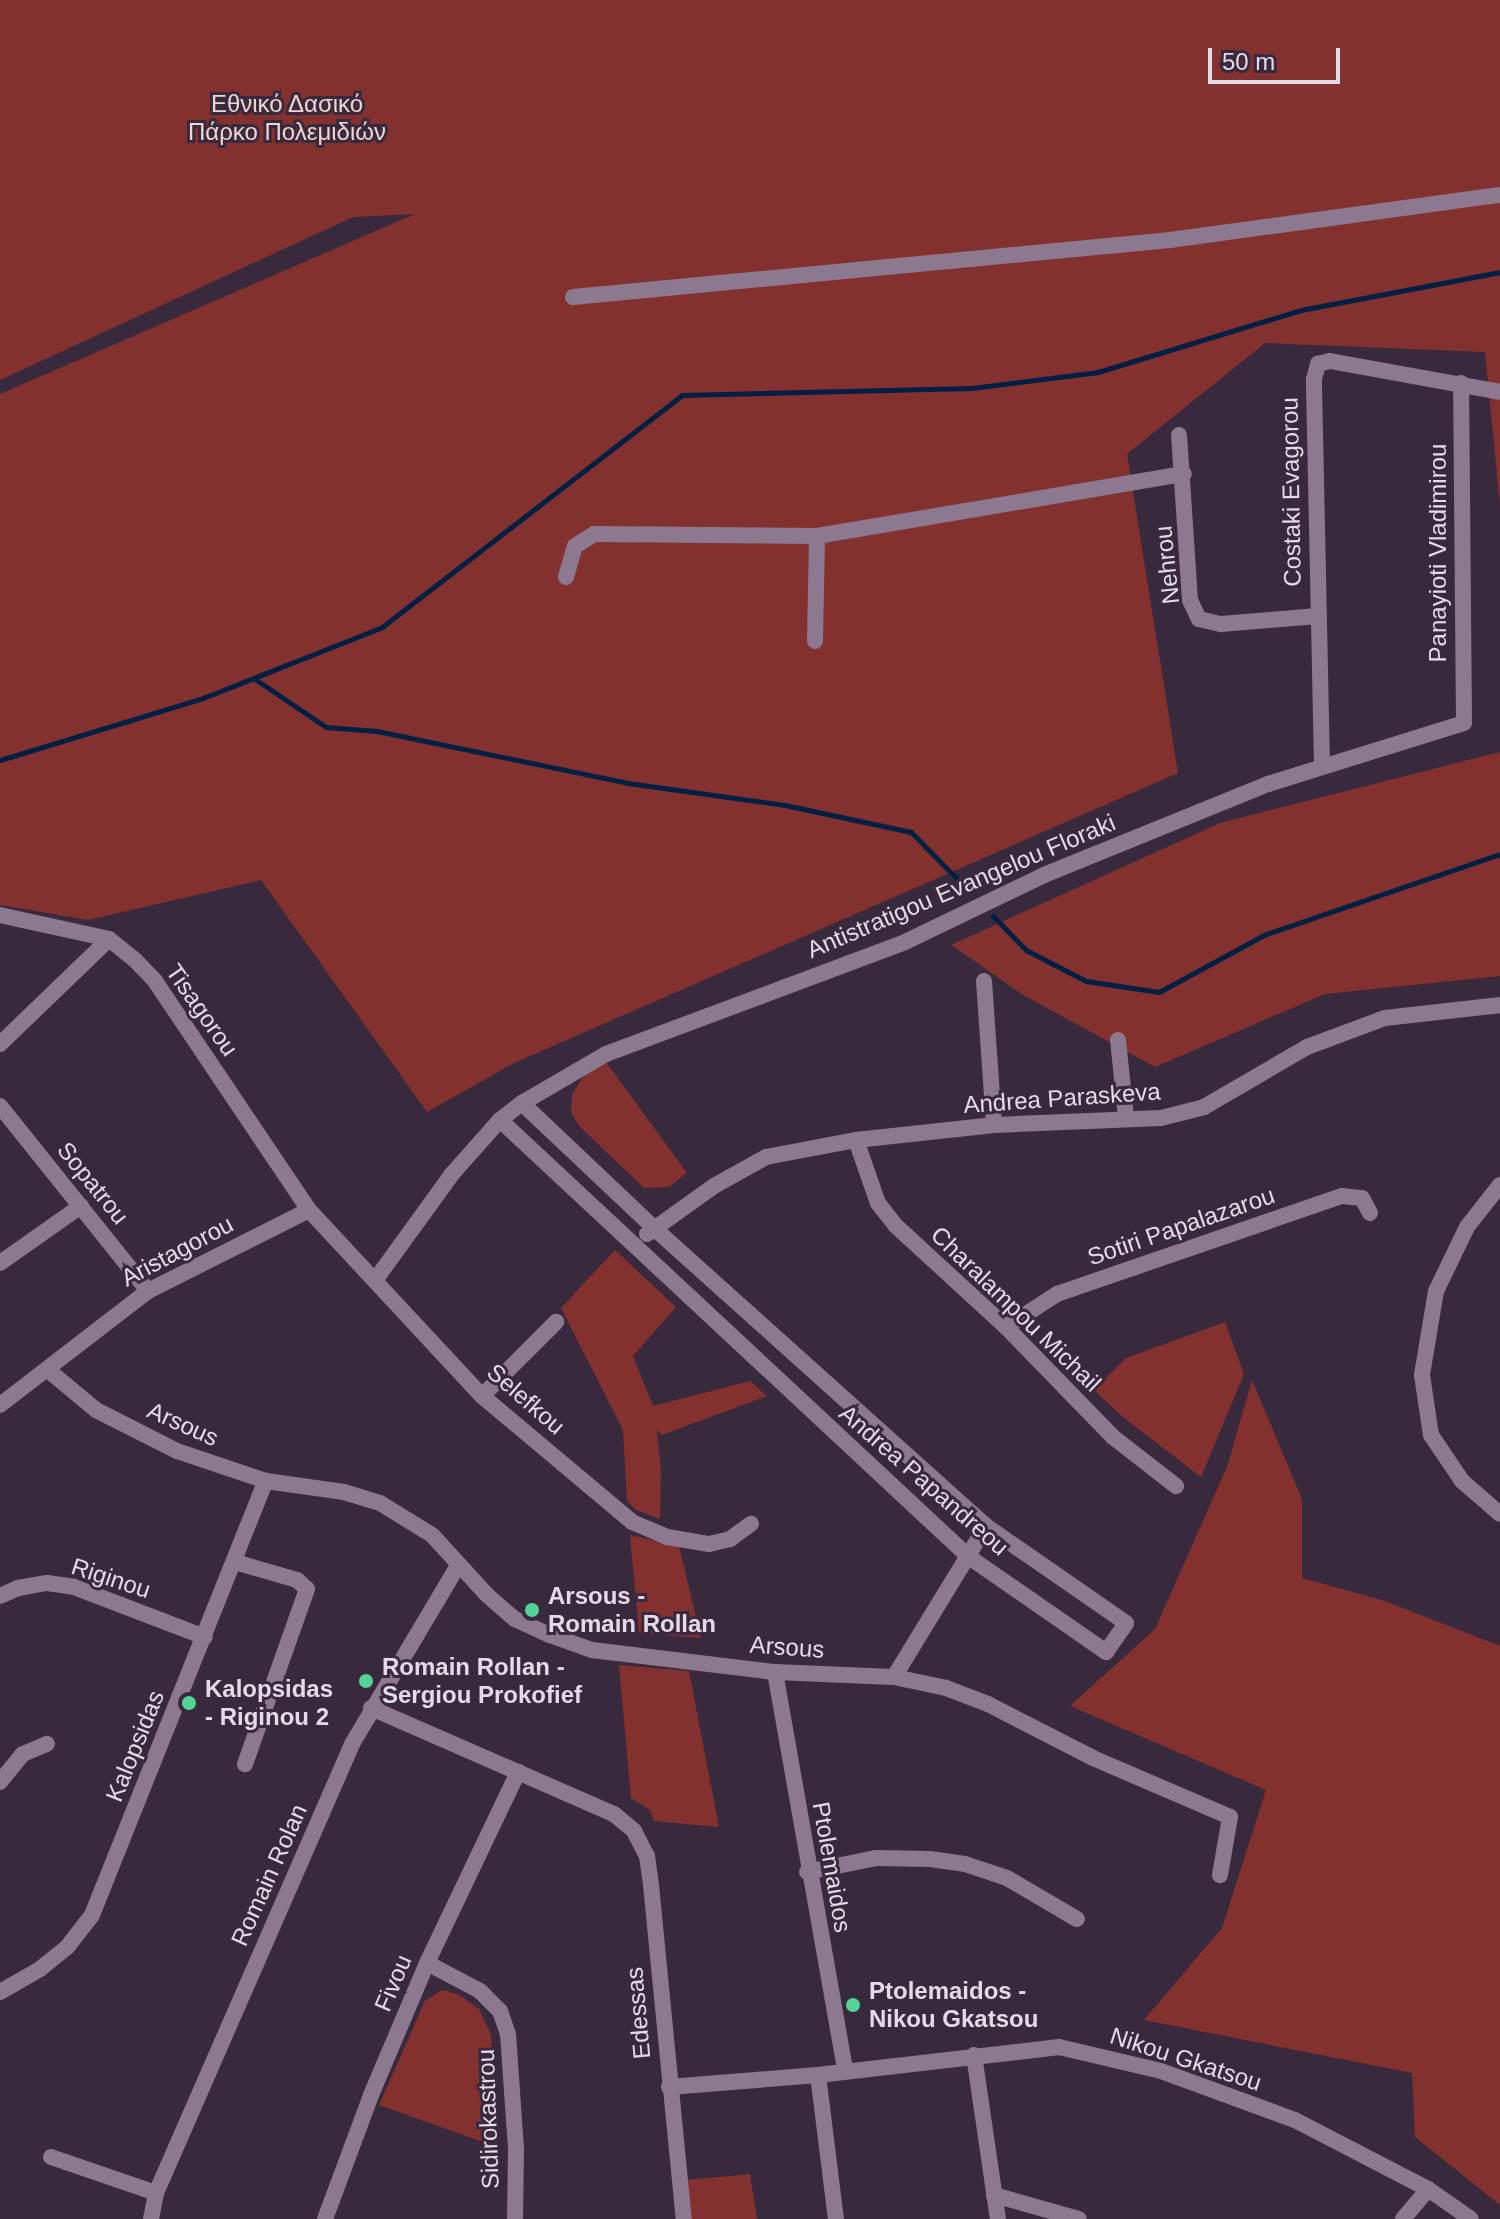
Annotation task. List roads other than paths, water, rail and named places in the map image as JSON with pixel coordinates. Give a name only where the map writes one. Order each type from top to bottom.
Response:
[{"type":"street","points":[[573,297],[1170,240],[1500,195]]},
{"type":"street","name":"Costaki Evagorou","points":[[1322,766],[1314,379],[1318,364],[1330,361],[1461,383]]},
{"type":"street","points":[[1461,383],[1500,392]]},
{"type":"street","name":"Panayioti Vladimirou","points":[[1461,383],[1464,723]]},
{"type":"street","name":"Nehrou","points":[[1179,435],[1190,600],[1199,619],[1221,624],[1318,616]]},
{"type":"street","points":[[566,577],[575,546],[594,534],[817,536],[1184,474]]},
{"type":"street","points":[[815,641],[817,536]]},
{"type":"street","name":"Antistratigou Evangelou Floraki","points":[[376,1279],[452,1174],[500,1120],[522,1103],[609,1052],[905,942],[1044,875],[1268,784],[1464,723]]},
{"type":"street","name":"Tisagorou","points":[[0,915],[109,939],[155,981],[309,1210]]},
{"type":"street","points":[[0,1044],[109,939]]},
{"type":"street","points":[[984,981],[994,1125]]},
{"type":"street","name":"Andrea Paraskeva","points":[[635,1246],[653,1227],[714,1186],[766,1157],[856,1140],[994,1125],[1161,1118],[1204,1107],[1307,1047],[1385,1018],[1500,1005]]},
{"type":"street","points":[[1118,1040],[1126,1118]]},
{"type":"street","name":"Andrea Papandreou","points":[[500,1120],[969,1557],[1106,1652],[1126,1623],[986,1526],[653,1227],[522,1103]]},
{"type":"street","name":"Sopatrou","points":[[0,1106],[148,1291]]},
{"type":"street","name":"Charalampou Michail","points":[[856,1140],[878,1203],[895,1225],[1006,1327],[1113,1437],[1176,1486]]},
{"type":"street","points":[[1500,1185],[1467,1227],[1436,1291],[1422,1375],[1431,1435],[1462,1481],[1500,1514]]},
{"type":"street","name":"Sotiri Papalazarou","points":[[1006,1327],[1057,1294],[1342,1196],[1362,1198],[1370,1213]]},
{"type":"street","points":[[0,1263],[81,1206]]},
{"type":"street","name":"Selefkou","points":[[309,1210],[482,1396],[632,1522],[667,1537],[709,1544],[730,1539],[751,1524]]},
{"type":"street","name":"Aristagorou","points":[[0,1405],[148,1291],[309,1210]]},
{"type":"street","points":[[482,1396],[556,1322]]},
{"type":"street","name":"Arsous","points":[[48,1370],[96,1410],[177,1451],[266,1481],[344,1492],[380,1503],[432,1535],[487,1595],[515,1619],[592,1650],[775,1672],[894,1677],[946,1688],[988,1704],[1093,1758],[1230,1817],[1220,1875]]},
{"type":"street","name":"Kalopsidas","points":[[0,1992],[40,1969],[68,1946],[92,1915],[266,1481]]},
{"type":"street","points":[[894,1677],[986,1526]]},
{"type":"street","points":[[235,1562],[297,1580],[307,1589],[245,1764]]},
{"type":"street","name":"Romain Rolan","points":[[151,2219],[156,2193],[352,1744],[459,1564]]},
{"type":"street","name":"Riginou","points":[[0,1596],[18,1588],[47,1583],[74,1587],[205,1637]]},
{"type":"street","name":"Ptolemaidos","points":[[775,1672],[807,1872],[845,2071]]},
{"type":"street","points":[[371,1708],[518,1772]]},
{"type":"street","points":[[0,1782],[23,1754],[47,1744]]},
{"type":"street","name":"Edessas","points":[[518,1772],[614,1814],[634,1831],[647,1856],[684,2219]]},
{"type":"street","name":"Fivou","points":[[325,2219],[371,2095],[427,1963],[518,1772]]},
{"type":"street","points":[[807,1872],[876,1858],[930,1859],[965,1864],[1007,1878],[1077,1919]]},
{"type":"street","name":"Sidirokastrou","points":[[427,1963],[480,1991],[500,2011],[508,2034],[516,2149],[515,2219]]},
{"type":"street","name":"Nikou Gkatsou","points":[[669,2087],[818,2075],[1059,2047],[1161,2071],[1295,2120],[1428,2189],[1471,2219]]},
{"type":"street","points":[[974,2055],[998,2219]]},
{"type":"street","points":[[818,2075],[836,2219]]},
{"type":"street","points":[[51,2157],[156,2193]]},
{"type":"street","points":[[1403,2219],[1428,2189]]},
{"type":"street","points":[[994,2195],[1079,2219]]},
{"type":"waterway","points":[[0,760],[203,698],[382,627],[682,395],[972,388],[1098,372],[1301,310],[1500,272]]},
{"type":"waterway","points":[[255,679],[326,727],[377,731],[628,783],[785,805],[911,832],[963,885]]},
{"type":"waterway","points":[[993,916],[1026,950],[1086,981],[1159,992],[1266,934],[1500,854]]},
{"type":"place","name":"Arsous - Romain Rollan","points":[[532,1610]]},
{"type":"place","name":"Romain Rollan - Sergiou Prokofief","points":[[366,1681]]},
{"type":"place","name":"Kalopsidas - Riginou 2","points":[[189,1703]]},
{"type":"place","name":"Ptolemaidos - Nikou Gkatsou","points":[[853,2005]]},
{"type":"park label","name":"Εθνικό Δασικό Πάρκο Πολεμιδιών","points":[[287,118]]}]
